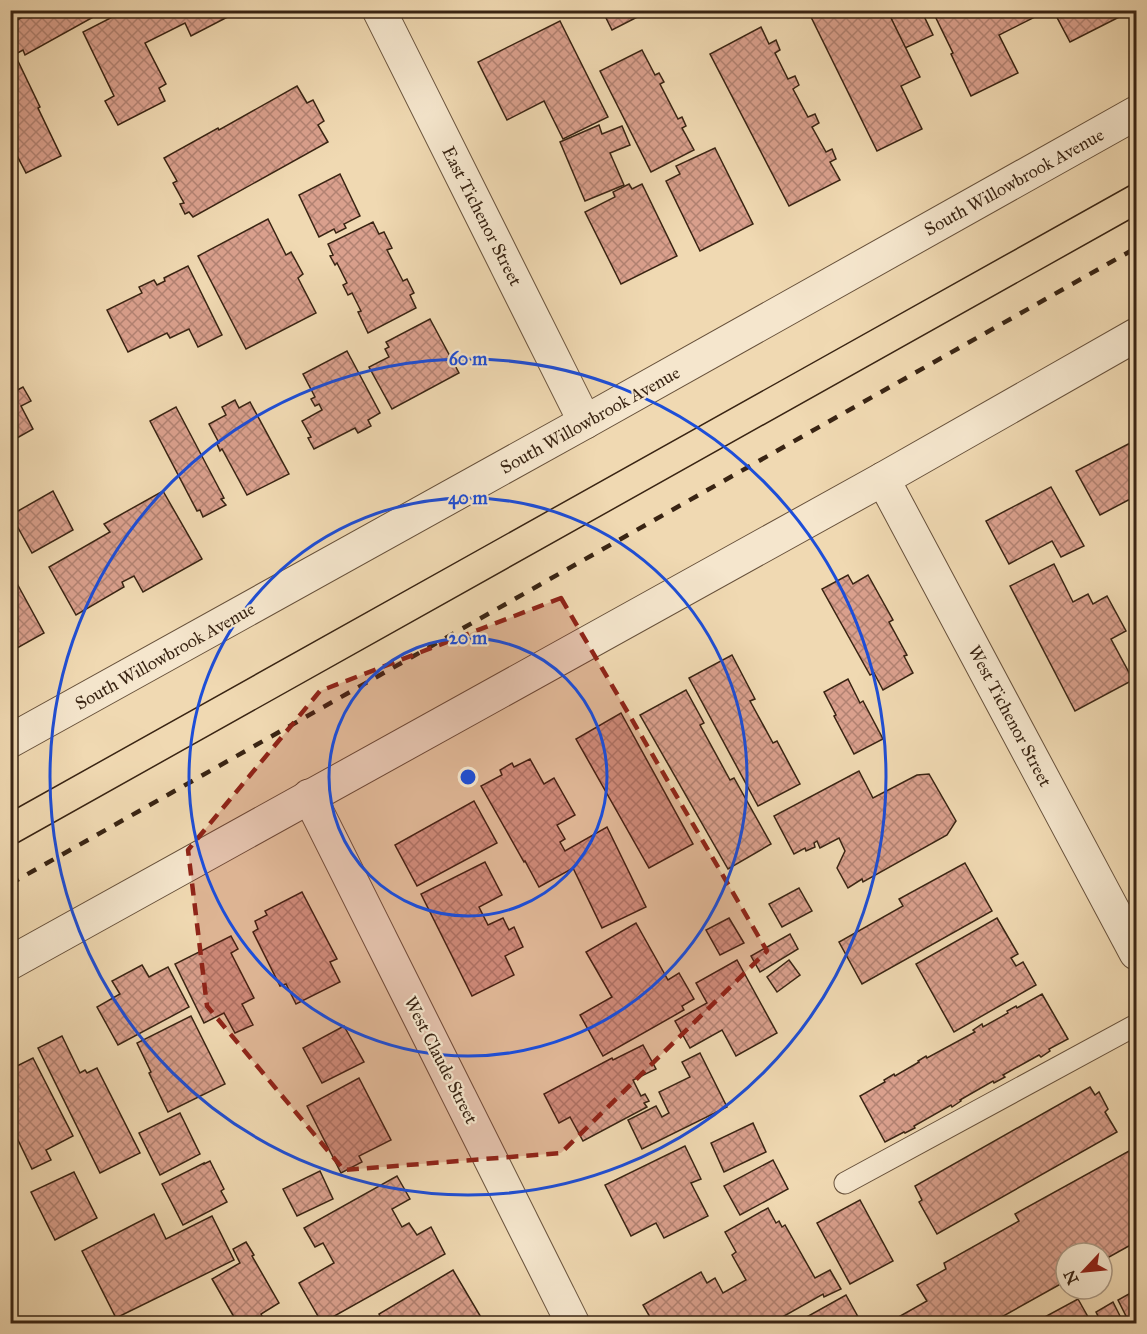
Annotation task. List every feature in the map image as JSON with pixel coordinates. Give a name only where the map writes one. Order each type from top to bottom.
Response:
[{"type":"street","name":"East Tichenor Street","points":[[379,10],[585,423]]},
{"type":"street","name":"South Willowbrook Avenue","points":[[10,741],[585,423],[1137,113]]},
{"type":"street","points":[[10,963],[1137,336]]},
{"type":"street","name":"West Tichenor Street","points":[[882,479],[1137,953]]},
{"type":"street","name":"West Claude Street","points":[[309,796],[573,1323]]},
{"type":"lane","points":[[845,1183],[1137,1025]]},
{"type":"highlighted area","points":[[561,598],[767,951],[561,1153],[344,1170],[207,1006],[188,850],[320,691]]},
{"type":"building","points":[[10,10],[22,10],[10,17]]},
{"type":"building","points":[[35,10],[106,10],[25,55],[23,50],[10,57],[10,24]]},
{"type":"building","points":[[126,10],[241,10],[191,36],[185,23],[145,43],[166,84],[159,88],[165,101],[118,125],[105,101],[114,96],[83,32]]},
{"type":"building","points":[[602,10],[651,10],[612,30]]},
{"type":"building","points":[[887,10],[921,10],[933,35],[905,48]]},
{"type":"building","points":[[887,10],[920,77],[901,86],[922,129],[877,151],[808,11]]},
{"type":"building","points":[[932,10],[1032,10],[1035,17],[999,35],[1018,73],[971,96]]},
{"type":"building","points":[[1053,10],[1133,10],[1070,42]]},
{"type":"building","points":[[560,21],[608,117],[563,139],[544,101],[507,120],[478,62]]},
{"type":"building","points":[[761,27],[769,44],[776,40],[780,50],[775,53],[788,79],[795,76],[799,85],[793,89],[808,117],[815,114],[819,123],[812,127],[826,152],[832,149],[836,159],[830,162],[840,180],[789,206],[710,54]]},
{"type":"building","points":[[642,50],[655,75],[659,73],[664,82],[660,84],[678,119],[682,117],[686,126],[682,128],[694,150],[651,172],[600,71]]},
{"type":"building","points":[[17,59],[61,156],[26,173],[10,142],[10,63]]},
{"type":"building","points":[[297,86],[307,103],[313,100],[324,121],[318,125],[328,142],[193,217],[189,212],[185,214],[180,204],[184,203],[173,183],[177,181],[164,158]]},
{"type":"building","points":[[599,125],[602,134],[622,126],[630,145],[610,153],[624,185],[585,201],[560,142]]},
{"type":"building","points":[[715,148],[753,224],[700,251],[666,181],[680,174],[676,166]]},
{"type":"building","points":[[340,174],[360,216],[344,224],[346,228],[336,233],[334,229],[319,237],[299,195]]},
{"type":"building","points":[[629,184],[632,189],[642,184],[677,256],[621,284],[585,212],[615,197],[613,192]]},
{"type":"building","points":[[268,219],[286,255],[291,252],[303,274],[298,278],[316,313],[246,349],[198,256]]},
{"type":"building","points":[[373,222],[379,234],[384,232],[392,248],[387,250],[403,281],[407,279],[414,293],[410,295],[416,308],[368,333],[352,293],[348,295],[343,285],[347,283],[337,263],[335,265],[330,256],[333,255],[328,244]]},
{"type":"building","points":[[188,266],[222,335],[198,347],[189,329],[170,338],[167,333],[128,352],[107,310],[142,293],[139,287],[154,280],[157,285],[165,281],[164,278]]},
{"type":"building","points":[[430,319],[459,373],[392,409],[369,367],[389,357],[385,349],[389,347],[386,342]]},
{"type":"building","points":[[347,351],[380,413],[368,420],[371,426],[358,433],[355,428],[314,449],[308,438],[311,437],[302,421],[322,410],[319,404],[315,406],[311,399],[315,397],[303,374]]},
{"type":"building","points":[[23,387],[31,401],[21,406],[33,429],[10,442],[10,394]]},
{"type":"building","points":[[235,400],[239,408],[250,402],[289,474],[247,495],[222,449],[220,451],[217,444],[219,443],[209,424],[226,415],[222,407]]},
{"type":"building","points":[[176,407],[226,505],[203,517],[200,510],[197,511],[150,421]]},
{"type":"building","points":[[1136,440],[1136,496],[1100,515],[1076,471]]},
{"type":"building","points":[[1051,487],[1084,546],[1061,557],[1052,541],[1009,564],[986,521]]},
{"type":"building","points":[[53,491],[73,530],[32,553],[11,515]]},
{"type":"building","points":[[163,491],[202,559],[143,592],[134,576],[122,582],[124,587],[76,615],[49,567],[110,532],[104,524]]},
{"type":"building","points":[[1054,564],[1073,602],[1088,594],[1093,604],[1107,596],[1126,631],[1111,639],[1133,680],[1075,711],[1010,586]]},
{"type":"building","points":[[848,575],[853,584],[868,575],[893,620],[889,622],[907,655],[904,656],[913,673],[883,690],[874,673],[870,675],[822,589]]},
{"type":"building","points":[[14,578],[44,633],[10,652],[10,580]]},
{"type":"building","points":[[732,655],[755,699],[750,701],[773,743],[777,741],[800,784],[758,806],[689,678]]},
{"type":"building","points":[[848,679],[860,703],[863,701],[883,739],[854,754],[824,692]]},
{"type":"building","points":[[686,690],[704,723],[700,725],[730,780],[734,778],[771,844],[728,869],[640,715]]},
{"type":"building","points":[[621,713],[693,844],[649,868],[576,739]]},
{"type":"building","points":[[530,759],[544,784],[554,778],[575,815],[557,825],[565,839],[560,842],[565,851],[607,827],[646,907],[602,928],[573,868],[539,887],[481,786],[502,775],[500,770],[512,763],[514,767]]},
{"type":"building","points":[[859,771],[873,798],[917,775],[929,774],[956,821],[947,835],[848,888],[837,868],[845,851],[839,838],[820,848],[817,841],[814,843],[815,847],[806,851],[805,848],[794,854],[774,816]]},
{"type":"building","points":[[474,801],[497,843],[417,886],[395,845]]},
{"type":"building","points":[[485,862],[502,895],[479,907],[488,925],[503,918],[509,930],[514,927],[523,947],[505,956],[514,975],[472,996],[421,894]]},
{"type":"building","points":[[965,863],[992,911],[862,984],[839,942],[903,906],[899,899]]},
{"type":"building","points":[[799,888],[812,911],[782,927],[769,904]]},
{"type":"building","points":[[302,892],[337,959],[330,962],[340,982],[296,1004],[286,984],[280,986],[253,932],[258,929],[255,921],[267,915],[265,911]]},
{"type":"building","points":[[729,918],[744,943],[720,955],[706,930]]},
{"type":"building","points":[[997,918],[1018,954],[1011,958],[1016,966],[1023,962],[1036,985],[954,1032],[916,964]]},
{"type":"building","points":[[636,923],[668,980],[679,973],[694,999],[682,1006],[684,1010],[603,1056],[580,1015],[612,997],[586,952]]},
{"type":"building","points":[[790,934],[798,949],[760,972],[751,956]]},
{"type":"building","points":[[231,936],[238,949],[231,953],[254,998],[242,1004],[253,1025],[235,1033],[224,1013],[204,1023],[175,964]]},
{"type":"building","points":[[737,960],[777,1033],[736,1056],[722,1030],[690,1048],[675,1021],[707,1003],[696,983]]},
{"type":"building","points":[[789,960],[800,975],[777,992],[767,977]]},
{"type":"building","points":[[142,965],[149,977],[168,967],[189,1007],[118,1045],[97,1007],[120,994],[112,981]]},
{"type":"building","points":[[1042,994],[1068,1039],[1049,1049],[1050,1051],[1041,1057],[1039,1055],[1003,1075],[1005,1077],[994,1083],[993,1081],[952,1107],[951,1105],[914,1126],[915,1128],[885,1142],[860,1096],[926,1056],[927,1058],[975,1032],[973,1030],[982,1024],[983,1027],[1008,1013],[1007,1011]]},
{"type":"building","points":[[191,1016],[225,1084],[168,1112],[137,1043]]},
{"type":"building","points":[[344,1026],[364,1062],[322,1083],[303,1048]]},
{"type":"building","points":[[62,1036],[80,1073],[85,1070],[87,1073],[97,1068],[140,1153],[100,1173],[38,1048]]},
{"type":"building","points":[[643,1045],[656,1069],[633,1080],[641,1096],[645,1094],[649,1101],[644,1103],[647,1107],[583,1141],[570,1117],[559,1123],[544,1094],[612,1058],[613,1060]]},
{"type":"building","points":[[700,1053],[727,1107],[642,1149],[628,1120],[656,1106],[662,1117],[669,1113],[659,1092],[690,1077],[682,1062]]},
{"type":"building","points":[[33,1058],[73,1136],[46,1150],[51,1160],[32,1169],[16,1136],[10,1139],[10,1064],[13,1068]]},
{"type":"building","points":[[359,1078],[391,1140],[359,1156],[362,1162],[341,1173],[307,1106]]},
{"type":"building","points":[[1090,1087],[1095,1095],[1099,1092],[1108,1109],[1105,1112],[1117,1132],[937,1234],[919,1202],[922,1200],[915,1186]]},
{"type":"building","points":[[180,1113],[200,1154],[160,1175],[139,1133]]},
{"type":"building","points":[[753,1123],[766,1152],[724,1172],[711,1143]]},
{"type":"building","points":[[685,1146],[701,1179],[691,1183],[708,1216],[664,1238],[656,1223],[631,1236],[605,1185]]},
{"type":"building","points":[[1129,1151],[1136,1164],[1136,1242],[1114,1254],[1114,1241],[1054,1241],[1054,1288],[989,1324],[886,1324],[927,1301],[917,1285],[946,1269],[944,1263],[1019,1221],[1015,1214]]},
{"type":"building","points":[[773,1160],[788,1189],[740,1215],[724,1186]]},
{"type":"building","points":[[210,1161],[224,1189],[221,1191],[227,1202],[183,1225],[162,1184]]},
{"type":"building","points":[[320,1171],[333,1199],[297,1216],[283,1189]]},
{"type":"building","points":[[74,1172],[97,1218],[55,1240],[31,1192]]},
{"type":"building","points":[[397,1176],[410,1199],[392,1209],[402,1227],[409,1223],[417,1235],[431,1227],[445,1254],[322,1323],[299,1283],[334,1263],[323,1243],[315,1247],[304,1228]]},
{"type":"building","points":[[860,1200],[893,1261],[850,1284],[817,1223]]},
{"type":"building","points":[[768,1208],[776,1223],[779,1221],[782,1227],[785,1225],[815,1278],[830,1270],[841,1289],[824,1297],[823,1294],[770,1324],[654,1324],[643,1305],[701,1272],[707,1283],[715,1278],[723,1293],[746,1280],[732,1255],[736,1252],[725,1232]]},
{"type":"building","points":[[154,1214],[166,1239],[212,1216],[234,1260],[116,1318],[82,1251]]},
{"type":"building","points":[[246,1242],[279,1303],[261,1314],[266,1324],[238,1324],[212,1279],[240,1263],[233,1249]]},
{"type":"building","points":[[453,1270],[485,1324],[384,1324],[379,1314]]},
{"type":"building","points":[[1136,1290],[1136,1324],[1130,1324],[1118,1300]]},
{"type":"building","points":[[846,1295],[862,1324],[794,1324]]},
{"type":"building","points":[[1074,1301],[1079,1301],[1092,1324],[1041,1324],[1043,1322],[1041,1319]]},
{"type":"building","points":[[1113,1302],[1124,1324],[1102,1324],[1096,1312]]},
{"type":"tram line","points":[[10,812],[1136,182]]},
{"type":"tram line","points":[[10,847],[1136,216]]},
{"type":"railway","points":[[10,884],[1136,248]]}]
